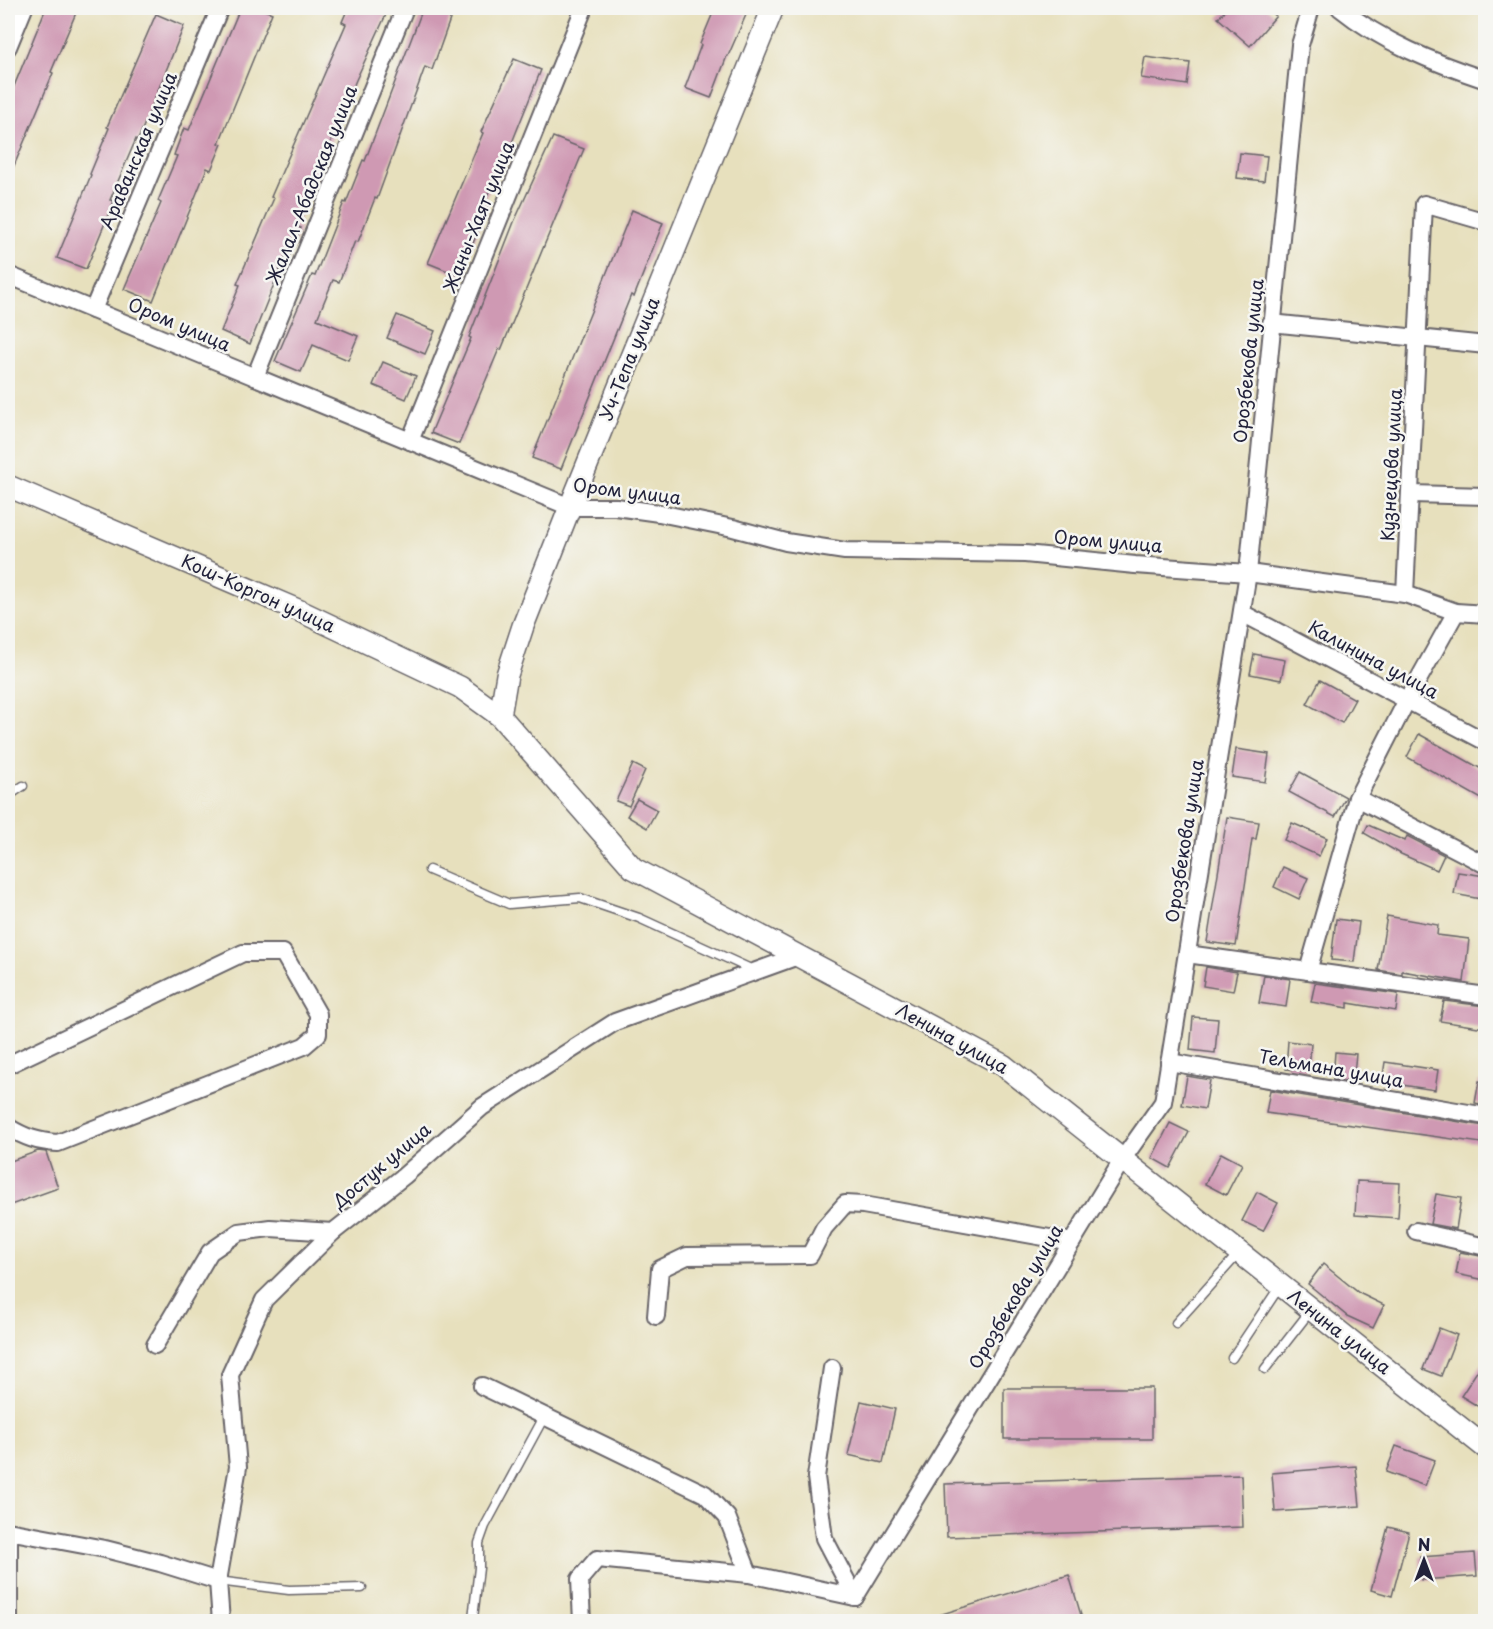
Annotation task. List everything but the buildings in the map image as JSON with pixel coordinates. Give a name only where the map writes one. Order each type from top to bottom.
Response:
[{"type":"street","points":[[8,47],[24,8]]},
{"type":"street","name":"Араванская улица","points":[[93,310],[220,8]]},
{"type":"street","name":"Жалал-Абадская улица","points":[[255,377],[405,8]]},
{"type":"street","name":"Жаны-Хаят улица","points":[[410,441],[584,8]]},
{"type":"street","name":"Уч-Тепа улица","points":[[500,716],[507,675],[523,626],[773,8]]},
{"type":"street","name":"Орозбекова улица","points":[[855,1597],[1122,1160],[1163,1102],[1248,573],[1300,45],[1311,8]]},
{"type":"street","points":[[1340,8],[1358,22],[1408,49],[1485,80]]},
{"type":"street","name":"Кузнецова улица","points":[[1405,594],[1424,204],[1485,222]]},
{"type":"street","name":"Ором улица","points":[[8,274],[570,507],[616,507],[659,513],[734,528],[786,542],[846,551],[1025,554],[1248,573],[1405,594],[1456,612],[1485,614]]},
{"type":"street","points":[[1272,322],[1485,345]]},
{"type":"street","name":"Кош-Коргон улица","points":[[8,486],[300,611],[460,687],[500,716]]},
{"type":"street","points":[[1411,494],[1485,496]]},
{"type":"street","points":[[1308,971],[1357,798],[1407,700],[1456,612]]},
{"type":"street","name":"Калинина улица","points":[[1242,613],[1485,742]]},
{"type":"street","name":"Ленина улица","points":[[500,716],[633,868],[1003,1065],[1485,1448]]},
{"type":"street","points":[[1357,798],[1485,866]]},
{"type":"street","points":[[8,1065],[243,953],[283,953],[318,1014],[318,1034],[304,1046],[58,1143],[38,1142],[8,1127]]},
{"type":"street","points":[[1187,954],[1485,996]]},
{"type":"street","name":"Достук улица","points":[[220,1622],[218,1581],[238,1467],[231,1375],[264,1300],[333,1232],[404,1176],[482,1107],[615,1022],[798,956]]},
{"type":"street","name":"Тельмана улица","points":[[1169,1062],[1485,1116]]},
{"type":"street","points":[[656,1316],[660,1269],[687,1256],[810,1255],[824,1228],[846,1204],[1072,1242]]},
{"type":"street","points":[[154,1345],[210,1252],[239,1232],[270,1228],[333,1232]]},
{"type":"street","points":[[1416,1231],[1485,1247]]},
{"type":"street","points":[[832,1368],[816,1477],[824,1538],[855,1597]]},
{"type":"street","points":[[482,1386],[705,1494],[728,1517],[749,1574]]},
{"type":"street","points":[[9,1622],[8,1531],[105,1549],[218,1581]]},
{"type":"street","points":[[582,1622],[580,1579],[597,1559],[749,1574],[855,1597]]},
{"type":"lane","points":[[8,796],[23,786]]},
{"type":"lane","points":[[429,870],[509,904],[580,898],[639,918],[755,971]]},
{"type":"lane","points":[[1176,1323],[1240,1253]]},
{"type":"lane","points":[[1232,1358],[1281,1285]]},
{"type":"lane","points":[[1265,1369],[1311,1309]]},
{"type":"lane","points":[[473,1618],[479,1568],[479,1543],[485,1526],[544,1417]]},
{"type":"lane","points":[[218,1581],[289,1590],[362,1588]]}]
